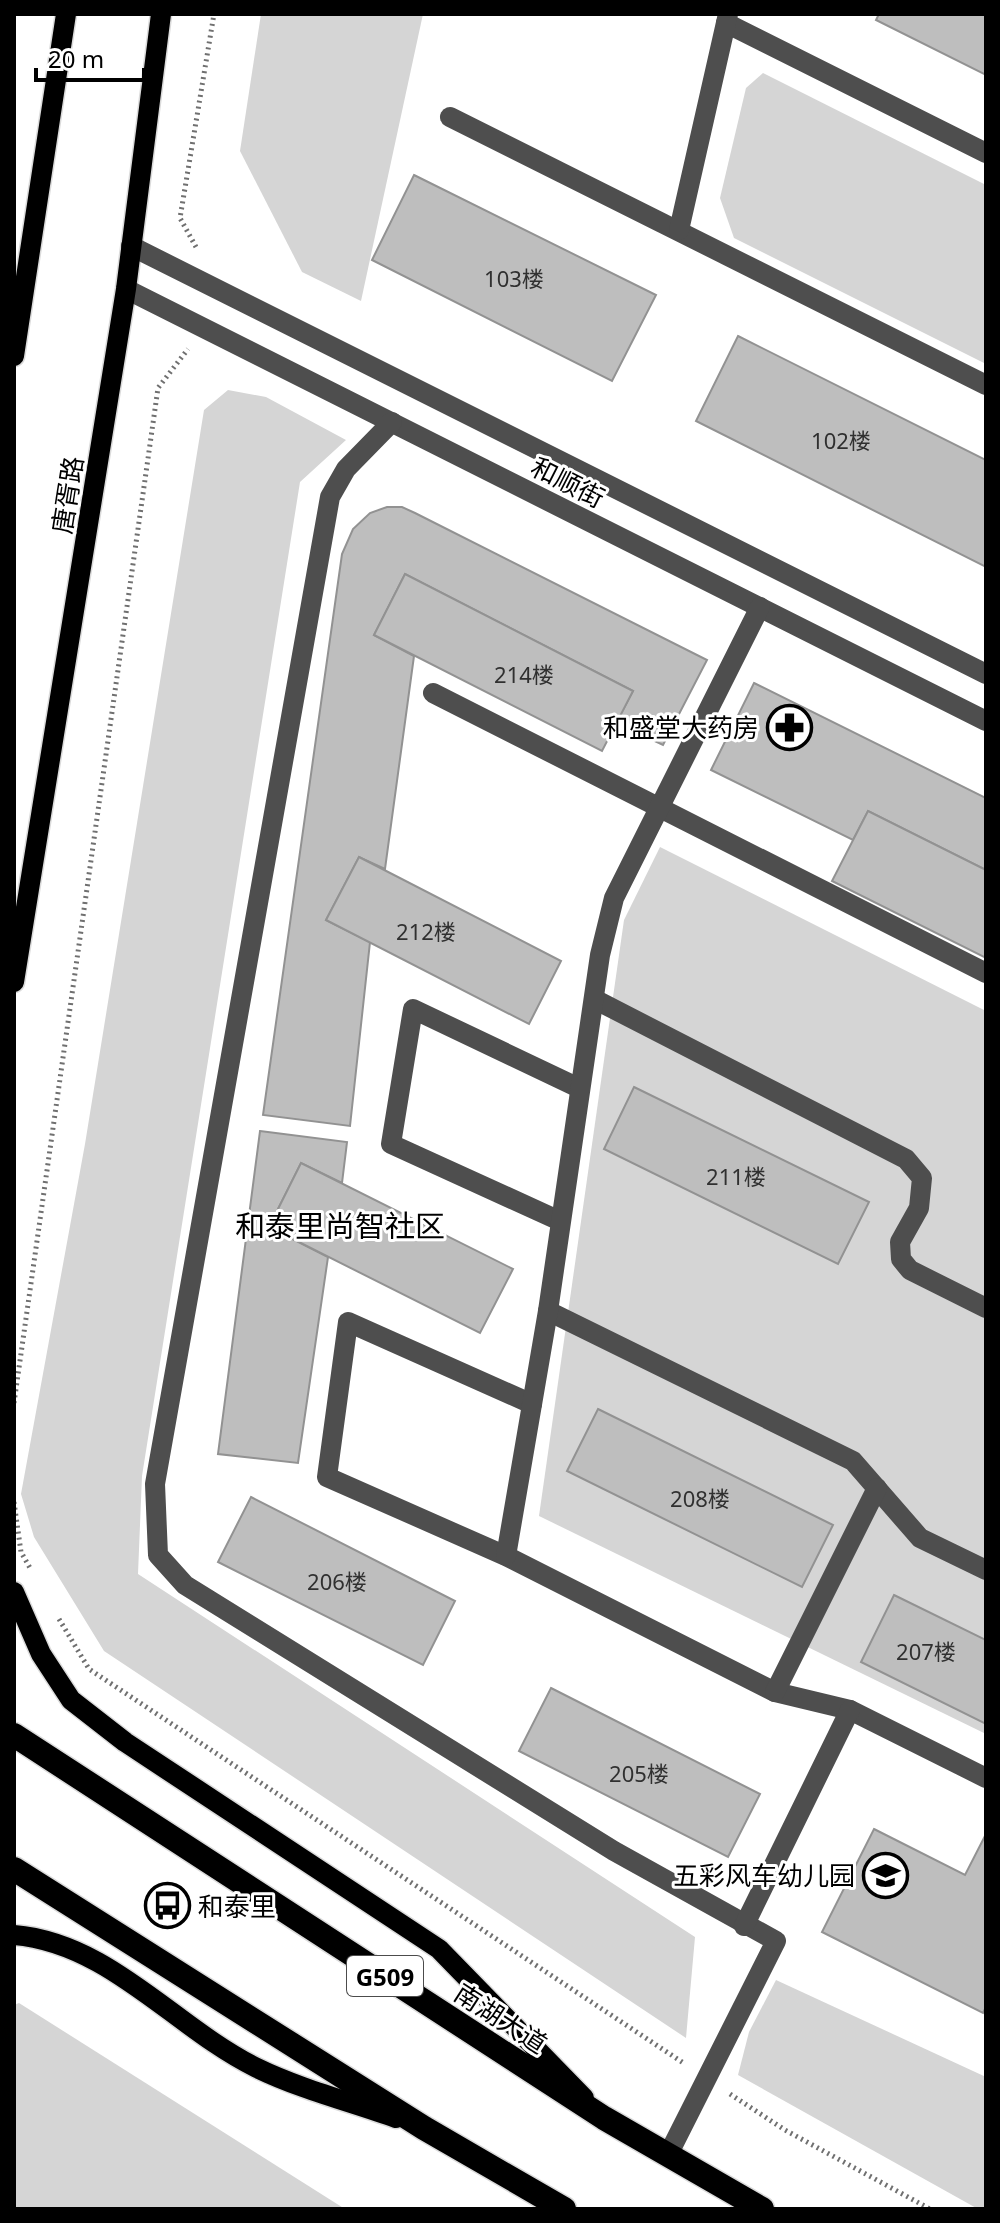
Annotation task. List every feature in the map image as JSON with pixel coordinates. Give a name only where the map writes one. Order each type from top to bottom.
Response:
[{"type":"highway","name":"南湖大道","points":[[14,1735],[604,2118],[762,2209]]},
{"type":"highway","points":[[14,1869],[424,2128],[564,2209]]},
{"type":"main road","points":[[14,356],[66,14]]},
{"type":"main road","name":"唐胥路","points":[[14,982],[126,289],[161,14]]},
{"type":"main road","points":[[14,1592],[41,1654],[71,1700],[125,1742],[439,1949],[604,2118]]},
{"type":"main road","points":[[14,1935],[44,1938],[85,1954],[257,2068],[424,2128]]},
{"type":"street","points":[[679,230],[727,18],[986,153]]},
{"type":"street","points":[[450,117],[986,385]]},
{"type":"street","name":"和顺街","points":[[131,246],[986,674]]},
{"type":"street","name":"和顺街","points":[[126,289],[986,721]]},
{"type":"street","points":[[392,422],[346,469],[330,497],[155,1484],[158,1555],[185,1585],[614,1851],[744,1926],[776,1941],[668,2155]]},
{"type":"street","points":[[506,1556],[548,1311],[579,1088],[614,898],[657,806],[760,607]]},
{"type":"street","points":[[433,693],[986,973]]},
{"type":"street","points":[[594,999],[906,1159],[922,1178],[919,1208],[900,1242],[901,1259],[910,1270],[986,1308]]},
{"type":"street","points":[[560,1221],[391,1144],[413,1009],[579,1088]]},
{"type":"street","points":[[548,1311],[853,1461],[920,1538],[986,1570]]},
{"type":"street","points":[[532,1404],[348,1322],[327,1477],[506,1556],[775,1692],[850,1710],[986,1778]]},
{"type":"street","points":[[775,1692],[877,1488]]},
{"type":"street","points":[[744,1926],[850,1710]]},
{"type":"path","points":[[199,251],[180,218],[214,14]]},
{"type":"path","points":[[14,1403],[158,388]]},
{"type":"path","points":[[14,1502],[21,1552],[36,1578]]},
{"type":"path","points":[[58,1617],[89,1669],[785,2130],[930,2209]]},
{"type":"shaded area","points":[[261,14],[423,14],[361,301],[302,272],[240,151]]},
{"type":"shaded area","points":[[763,73],[986,185],[986,364],[734,238],[720,198],[746,88]]},
{"type":"shaded area","points":[[228,390],[266,397],[346,440],[300,482],[142,1476],[138,1574],[695,1937],[686,2038],[104,1651],[34,1537],[21,1494],[85,1144],[204,410]]},
{"type":"shaded area","points":[[660,847],[986,1011],[986,1734],[539,1516],[624,920]]},
{"type":"shaded area","points":[[776,1980],[986,2077],[986,2209],[978,2209],[738,2075],[749,2032]]},
{"type":"shaded area","points":[[19,2003],[345,2209],[14,2209],[14,2005]]},
{"type":"building","points":[[879,14],[986,14],[986,75],[876,20]]},
{"type":"building","points":[[414,175],[656,295],[612,381],[372,260]]},
{"type":"building","points":[[738,336],[986,460],[986,567],[696,421]]},
{"type":"building","points":[[387,507],[402,507],[415,513],[707,660],[663,745],[616,723],[633,691],[405,574],[374,635],[414,656],[385,869],[359,857],[326,920],[370,942],[350,1126],[263,1115],[342,554],[353,529],[370,513]]},
{"type":"building","points":[[405,574],[633,691],[602,751],[374,635]]},
{"type":"building","points":[[754,683],[986,798],[986,870],[868,811],[853,840],[711,770]]},
{"type":"building","points":[[868,811],[986,870],[986,958],[832,881]]},
{"type":"building","points":[[359,857],[561,961],[529,1024],[326,920]]},
{"type":"building","points":[[634,1087],[869,1202],[838,1264],[604,1149]]},
{"type":"building","points":[[260,1131],[347,1142],[342,1183],[301,1163],[269,1227],[328,1257],[298,1463],[218,1454]]},
{"type":"building","points":[[301,1163],[513,1269],[480,1333],[269,1227]]},
{"type":"building","points":[[598,1409],[833,1525],[802,1587],[567,1471]]},
{"type":"building","points":[[251,1497],[455,1601],[423,1665],[218,1562]]},
{"type":"building","points":[[894,1595],[986,1640],[986,1724],[861,1662]]},
{"type":"building","points":[[551,1688],[760,1794],[728,1857],[519,1751]]},
{"type":"building","points":[[874,1829],[965,1875],[986,1834],[986,2007],[983,2013],[822,1932]]},
{"type":"place","name":"和盛堂大药房","points":[[790,727]]},
{"type":"place","name":"五彩风车幼儿园","points":[[886,1875]]},
{"type":"place","name":"和泰里","points":[[167,1906]]},
{"type":"district","name":"和泰里尚智社区","points":[[340,1225]]}]
